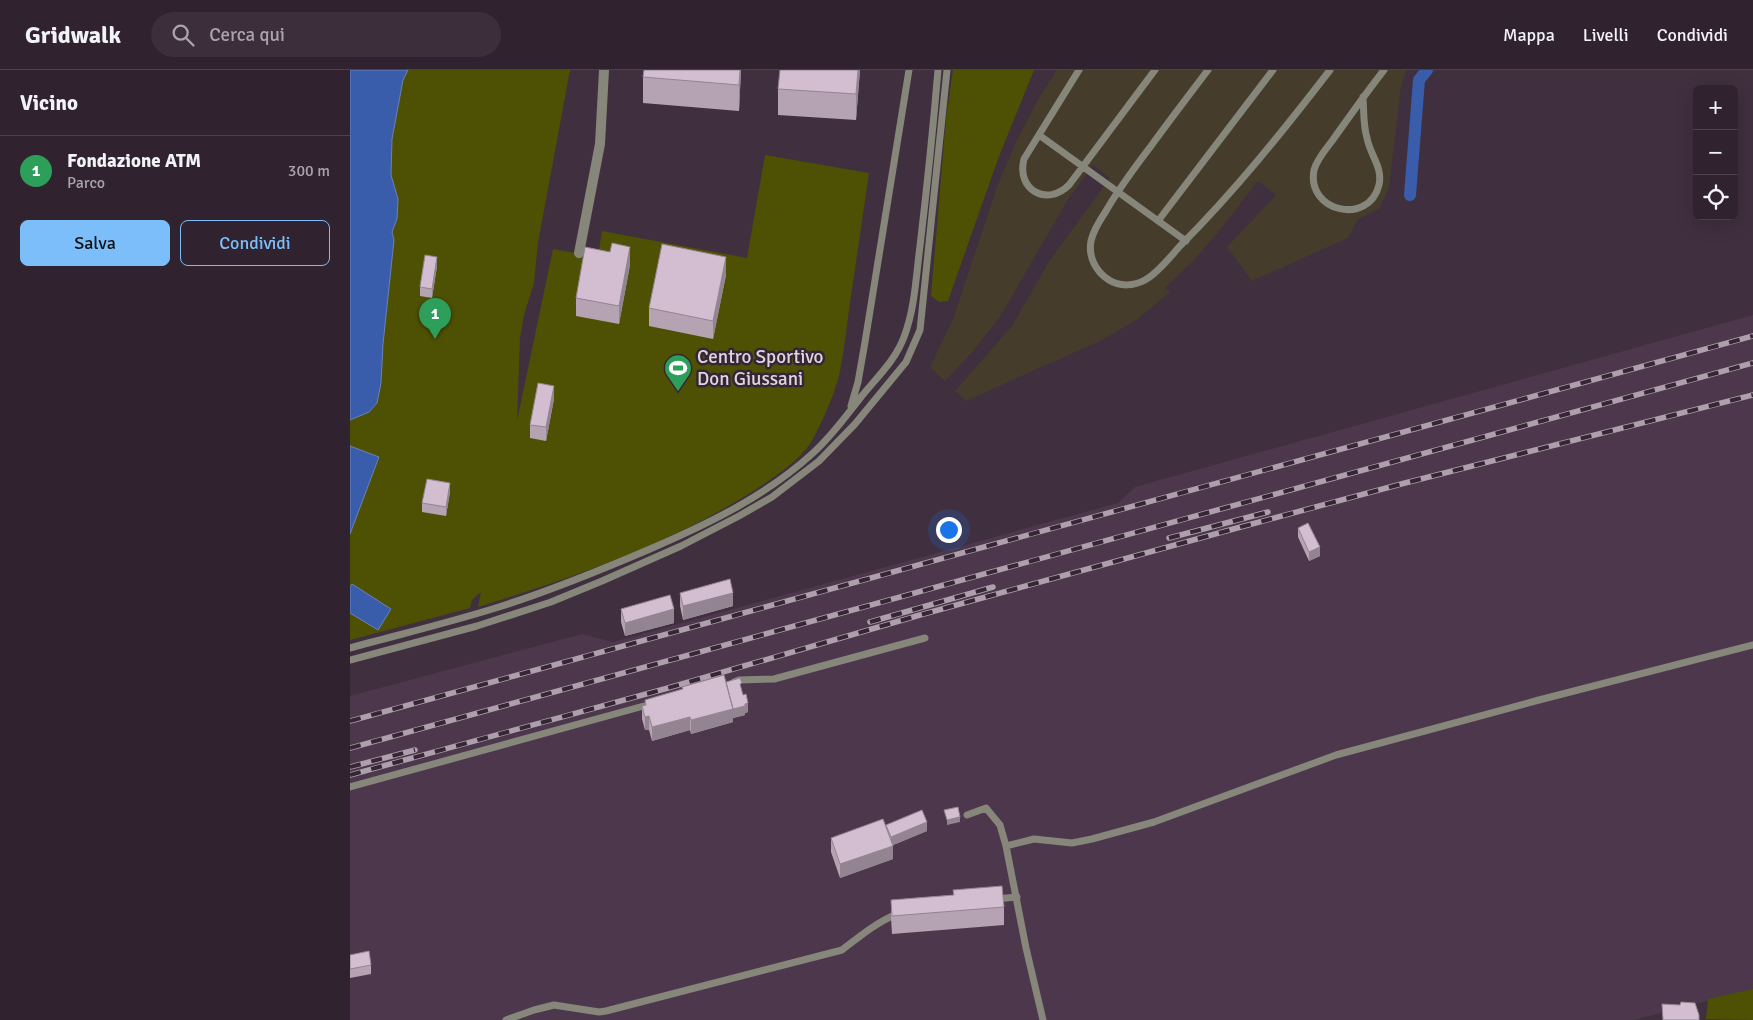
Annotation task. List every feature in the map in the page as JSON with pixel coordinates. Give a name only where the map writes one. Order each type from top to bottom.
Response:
[{"type":"street","points":[[579,253],[600,144],[604,70]]},
{"type":"lane","points":[[850,411],[858,382],[865,342],[909,70]]},
{"type":"lane","points":[[350,648],[484,612],[553,589],[610,566],[707,523],[758,495],[795,468],[830,436],[897,354],[910,322],[924,215],[938,70]]},
{"type":"lane","points":[[350,660],[516,614],[602,581],[681,546],[740,516],[772,497],[818,461],[854,424],[906,362],[920,330],[947,70]]},
{"type":"lane","points":[[1079,70],[1024,159],[1022,167],[1026,183],[1038,193],[1046,195],[1063,191],[1155,70]]},
{"type":"lane","points":[[1208,70],[1117,191],[1095,229],[1090,253],[1094,265],[1101,275],[1112,282],[1123,285],[1136,284],[1152,275],[1208,219],[1286,128],[1330,70]]},
{"type":"lane","points":[[1158,221],[1273,70]]},
{"type":"lane","points":[[1364,97],[1364,124],[1367,140],[1379,170],[1378,188],[1366,204],[1350,210],[1342,210],[1334,208],[1320,197],[1314,180],[1315,168],[1320,158],[1364,97],[1384,70]]},
{"type":"lane","points":[[1039,135],[1186,241]]},
{"type":"lane","points":[[730,683],[739,680],[774,679],[925,638]]},
{"type":"lane","points":[[1006,846],[1040,839],[1072,844],[1110,834],[1169,817],[1336,755],[1753,645]]},
{"type":"lane","points":[[350,787],[663,701]]},
{"type":"lane","points":[[967,816],[986,808],[1000,825],[1043,1020]]},
{"type":"lane","points":[[990,899],[1017,897]]},
{"type":"lane","points":[[506,1020],[554,1005],[599,1012],[606,1011],[842,950],[883,920],[909,910]]},
{"type":"shaded area","points":[[350,70],[570,70],[538,243],[534,283],[524,315],[520,338],[517,421],[553,249],[598,257],[602,231],[747,258],[765,155],[869,173],[840,371],[823,418],[810,444],[793,462],[772,479],[726,508],[658,542],[587,571],[478,607],[481,592],[472,600],[470,608],[350,640]]},
{"type":"shaded area","points":[[953,70],[1034,70],[998,159],[948,301],[939,302],[931,296],[946,119]]},
{"type":"shaded area","points":[[1057,70],[1407,70],[1401,86],[1389,188],[1379,209],[1358,219],[1348,238],[1252,281],[1227,247],[1276,195],[1258,181],[1216,235],[1165,288],[1170,292],[1138,319],[1102,340],[966,401],[955,391],[1012,326],[1050,260],[1110,178],[1093,165],[1067,201],[1000,317],[974,350],[945,381],[930,367],[953,319],[998,184],[1016,142],[1040,96]]},
{"type":"shaded area","points":[[1753,315],[1753,989],[1634,1020],[350,1020],[350,696],[582,634],[613,642],[1118,503],[1135,487]]},
{"type":"shaded area","points":[[1753,989],[1753,1020],[1706,1019],[1708,999]]},
{"type":"water","points":[[350,70],[408,70],[403,80],[392,139],[391,175],[398,199],[397,219],[392,232],[394,240],[383,344],[381,383],[377,403],[369,412],[350,420]]},
{"type":"water","points":[[350,446],[379,457],[350,534]]},
{"type":"water","points":[[352,584],[391,609],[378,630],[350,613],[350,587]]},
{"type":"building","points":[[644,70],[740,70],[739,85],[643,77]]},
{"type":"building","points":[[780,70],[858,70],[856,94],[778,89]]},
{"type":"building","points":[[612,243],[630,247],[619,306],[576,298],[585,247],[610,252]]},
{"type":"building","points":[[662,244],[726,257],[713,321],[649,308]]},
{"type":"building","points":[[425,255],[437,257],[432,289],[420,287]]},
{"type":"building","points":[[538,383],[554,386],[546,427],[530,425]]},
{"type":"building","points":[[427,479],[450,483],[446,507],[422,503]]},
{"type":"building","points":[[1308,523],[1320,547],[1309,552],[1298,528]]},
{"type":"building","points":[[730,579],[733,593],[683,606],[680,593]]},
{"type":"building","points":[[670,595],[674,609],[625,623],[621,609]]},
{"type":"building","points":[[724,675],[733,709],[691,720],[690,717],[652,727],[649,716],[645,717],[642,706],[646,705],[645,700]]},
{"type":"building","points":[[740,678],[743,695],[746,694],[748,703],[745,706],[733,709],[726,682]]},
{"type":"building","points":[[958,807],[960,817],[947,820],[944,810]]},
{"type":"building","points":[[922,810],[927,822],[891,837],[886,825]]},
{"type":"building","points":[[883,819],[893,846],[840,864],[831,838]]},
{"type":"building","points":[[1002,886],[1004,907],[892,916],[891,900],[954,895],[953,890]]},
{"type":"building","points":[[369,951],[371,965],[350,969],[350,955]]},
{"type":"building","points":[[1681,1002],[1695,1003],[1699,1020],[1663,1020],[1662,1004],[1680,1005]]},
{"type":"waterway","points":[[1410,195],[1419,80],[1427,70]]},
{"type":"railway","points":[[350,721],[1753,336]]},
{"type":"railway","points":[[350,748],[1753,363]]},
{"type":"railway","points":[[350,775],[1237,528],[1405,483],[1753,395]]},
{"type":"railway","points":[[1169,538],[1268,512]]},
{"type":"railway","points":[[870,622],[993,587]]},
{"type":"railway","points":[[350,767],[415,750]]},
{"type":"place","name":"Fondazione ATM","points":[[435,339]]},
{"type":"place","name":"Centro Sportivo Don Giussani","points":[[678,392]]}]
